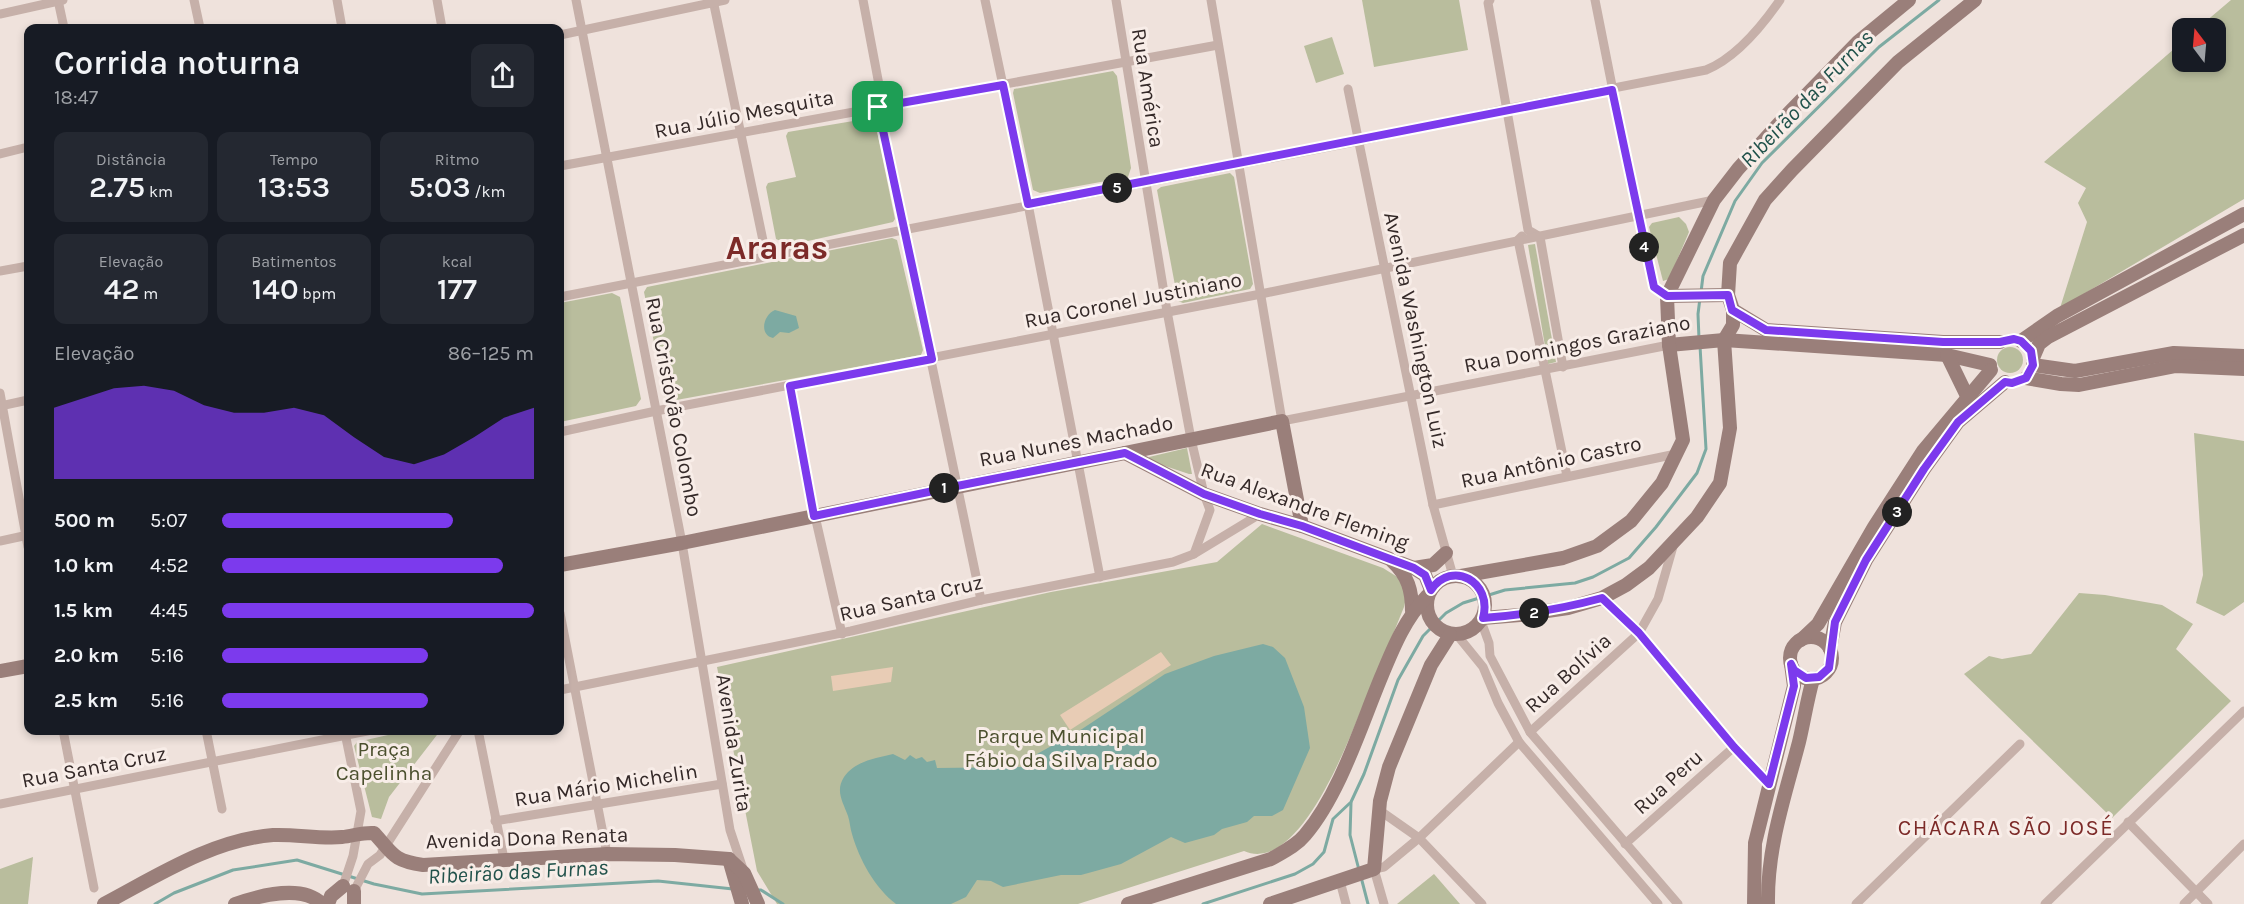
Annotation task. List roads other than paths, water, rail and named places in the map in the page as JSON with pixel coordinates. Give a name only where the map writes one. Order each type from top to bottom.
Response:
[{"type":"main road","points":[[1128,904],[1271,859],[1292,847],[1305,835],[1327,803],[1339,780],[1396,641],[1412,611],[1438,582],[1457,576],[1563,558],[1597,546],[1631,521],[1662,483],[1683,440],[1669,345],[1667,296],[1714,200],[1738,169],[1792,109],[1858,42],[1909,0]]},
{"type":"main road","points":[[1429,593],[1426,606],[1433,625],[1449,634],[1466,633],[1483,616],[1520,615],[1568,608],[1602,598],[1626,585],[1649,568],[1674,543],[1697,517],[1720,483],[1724,466],[1730,428],[1724,340],[1733,325],[1728,295],[1730,263],[1765,200],[1898,63],[1975,0]]},
{"type":"main road","points":[[2021,341],[2057,316],[2244,214]]},
{"type":"main road","points":[[2026,378],[2039,344],[2048,337],[2244,235]]},
{"type":"main road","name":"Rua Domingos Graziano","points":[[1667,296],[1728,295]]},
{"type":"main road","points":[[1732,310],[1766,330],[1943,342],[2000,342],[2014,339],[2021,341],[2031,351],[2033,362]]},
{"type":"main road","name":"Rua Domingos Graziano","points":[[1669,345],[1724,340],[1947,355],[1990,368]]},
{"type":"main road","points":[[1754,904],[1755,843],[1794,686],[1792,650],[1818,624],[1874,526],[1923,452],[1990,368],[1991,352],[2000,342]]},
{"type":"main road","points":[[1947,355],[1967,396]]},
{"type":"main road","points":[[2033,362],[2075,371],[2175,360],[2244,356]]},
{"type":"main road","points":[[1990,368],[1999,379],[2005,382],[2012,383],[2026,378],[2079,385],[2175,360],[2244,369]]},
{"type":"main road","points":[[1791,664],[1799,675],[1813,679],[1825,674],[1832,662],[1830,649],[1835,622],[1866,560],[1924,469],[1958,422],[2005,382]]},
{"type":"main road","points":[[1282,421],[1302,526]]},
{"type":"main road","name":"Rua Nunes Machado","points":[[564,564],[682,543],[1282,421]]},
{"type":"main road","name":"Rua Alexandre Fleming","points":[[1125,453],[1204,494],[1302,526],[1414,568],[1425,575],[1429,593]]},
{"type":"main road","points":[[1414,568],[1433,565],[1446,553]]},
{"type":"main road","points":[[1390,560],[1402,571],[1410,585],[1412,611]]},
{"type":"main road","points":[[1457,576],[1470,579],[1482,592],[1483,616]]},
{"type":"main road","points":[[1270,904],[1374,869],[1379,810],[1389,767],[1431,665],[1449,634]]},
{"type":"main road","points":[[1801,640],[1814,637],[1830,649]]},
{"type":"main road","points":[[0,671],[24,667]]},
{"type":"main road","points":[[1768,904],[1769,871],[1774,834],[1813,679]]},
{"type":"main road","name":"Avenida Dona Renata","points":[[104,904],[195,857],[229,843],[273,835],[342,837],[374,833],[391,855],[408,863],[423,865],[607,854],[729,859]]},
{"type":"main road","points":[[729,859],[744,873],[758,904]]},
{"type":"main road","points":[[729,859],[742,904]]},
{"type":"main road","points":[[235,904],[246,900],[292,893],[305,895],[322,904]]},
{"type":"main road","points":[[328,904],[331,896],[350,894]]},
{"type":"street","points":[[0,14],[60,0],[63,24]]},
{"type":"street","points":[[194,0],[199,24]]},
{"type":"street","points":[[337,0],[341,24]]},
{"type":"street","points":[[437,0],[441,24]]},
{"type":"street","name":"Rua Cristóvão Colombo","points":[[576,0],[682,543],[703,663]]},
{"type":"street","points":[[564,33],[725,0]]},
{"type":"street","points":[[863,0],[881,107],[981,600]]},
{"type":"street","points":[[985,0],[1028,204],[1100,577]]},
{"type":"street","name":"Rua América","points":[[1116,0],[1167,311],[1191,439],[1210,510],[1194,554]]},
{"type":"street","points":[[1210,0],[1282,421]]},
{"type":"street","points":[[1595,0],[1654,287],[1667,296]]},
{"type":"street","points":[[564,296],[1359,141],[1506,109],[1707,70],[1717,66],[1760,29],[1780,0]]},
{"type":"street","points":[[713,1],[766,255]]},
{"type":"street","points":[[1489,2],[1528,230],[1540,237],[1563,367]]},
{"type":"street","name":"Rua Júlio Mesquita","points":[[564,165],[1218,45]]},
{"type":"street","name":"Avenida Washington Luiz","points":[[1348,89],[1433,505],[1446,553],[1457,576]]},
{"type":"street","points":[[0,154],[24,148]]},
{"type":"street","name":"Rua Coronel Justiniano","points":[[564,431],[656,411],[1261,294],[1714,200]]},
{"type":"street","points":[[1528,230],[1518,240],[1567,476]]},
{"type":"street","points":[[0,271],[24,267]]},
{"type":"street","name":"Rua Domingos Graziano","points":[[1282,421],[1669,345]]},
{"type":"street","points":[[790,386],[814,516],[842,633]]},
{"type":"street","points":[[0,393],[24,520]]},
{"type":"street","points":[[1,406],[24,401]]},
{"type":"street","name":"Rua Antônio Castro","points":[[1433,505],[1676,454]]},
{"type":"street","name":"Rua Santa Cruz","points":[[564,689],[703,663],[981,600],[1173,562],[1194,554],[1260,514]]},
{"type":"street","points":[[0,541],[24,536]]},
{"type":"street","name":"Rua Bolívia","points":[[1530,732],[1639,633],[1658,599],[1674,543]]},
{"type":"street","points":[[1602,598],[1639,633],[1734,747],[1769,784]]},
{"type":"street","points":[[1483,616],[1490,656],[1530,732],[1678,904]]},
{"type":"street","points":[[564,634],[607,854]]},
{"type":"street","points":[[1449,634],[1483,667],[1498,704],[1519,742],[1658,904]]},
{"type":"street","name":"Avenida Zurita","points":[[703,663],[730,830],[744,873]]},
{"type":"street","points":[[2044,904],[2128,822],[2242,717]]},
{"type":"street","points":[[64,735],[94,888]]},
{"type":"street","points":[[207,735],[222,809]]},
{"type":"street","name":"Rua Santa Cruz","points":[[0,804],[336,735]]},
{"type":"street","points":[[345,735],[361,811],[353,856],[350,894]]},
{"type":"street","points":[[350,894],[368,864],[380,855],[457,735]]},
{"type":"street","points":[[479,735],[504,859]]},
{"type":"street","name":"Rua Bolívia","points":[[1374,869],[1384,867],[1419,838],[1519,742]]},
{"type":"street","points":[[1856,904],[2020,744]]},
{"type":"street","name":"Rua Peru","points":[[1625,844],[1734,747]]},
{"type":"street","name":"Rua Mário Michelin","points":[[495,821],[722,784]]},
{"type":"street","points":[[1379,810],[1419,838],[1482,904]]},
{"type":"street","points":[[2128,822],[2208,904]]},
{"type":"street","name":"Avenida Zurita","points":[[729,859],[730,830]]},
{"type":"street","points":[[2184,904],[2244,844]]},
{"type":"street","points":[[1374,869],[1384,904]]},
{"type":"street","points":[[1340,881],[1346,904]]},
{"type":"water","points":[[775,310],[796,316],[799,328],[789,333],[780,332],[773,338],[769,336],[764,329],[765,320]]},
{"type":"water","points":[[1263,644],[1273,647],[1285,658],[1304,707],[1310,748],[1283,810],[1272,816],[1254,816],[1247,822],[1222,829],[1214,835],[1185,843],[1171,837],[1121,864],[1081,875],[1061,875],[1003,887],[991,881],[977,880],[966,897],[951,904],[896,904],[881,890],[863,863],[851,832],[840,792],[841,782],[854,767],[893,754],[905,760],[910,755],[916,759],[922,757],[927,762],[935,760],[937,768],[1025,767],[1037,754],[1082,729],[1165,674],[1214,656]]},
{"type":"waterway","name":"Ribeirão das Furnas","points":[[1701,292],[1703,276],[1735,201],[1762,163],[1879,47],[1939,0]]},
{"type":"waterway","name":"Ribeirão das Furnas","points":[[1699,339],[1700,298]]},
{"type":"waterway","name":"Ribeirão das Furnas","points":[[1203,904],[1295,874],[1313,864],[1324,852],[1333,819],[1351,802],[1364,774],[1398,680],[1423,636],[1446,613],[1463,603],[1505,590],[1575,583],[1593,577],[1629,558],[1697,473],[1706,449],[1700,346]]},
{"type":"waterway","name":"Ribeirão das Furnas","points":[[1351,803],[1350,835],[1359,870]]},
{"type":"waterway","name":"Ribeirão das Furnas","points":[[155,904],[174,893],[233,870],[297,860],[374,884],[422,894],[658,881],[733,889]]},
{"type":"waterway","name":"Ribeirão das Furnas","points":[[1361,877],[1368,904]]},
{"type":"waterway","name":"Ribeirão das Furnas","points":[[755,890],[761,890],[783,904]]},
{"type":"district","name":"Araras","points":[[777,248]]},
{"type":"district","name":"CHÁCARA SÃO JOSÉ","points":[[2006,828]]},
{"type":"park label","name":"Parque Municipal Fábio da Silva Prado","points":[[1061,748]]},
{"type":"park label","name":"Praça Capelinha","points":[[384,761]]}]
